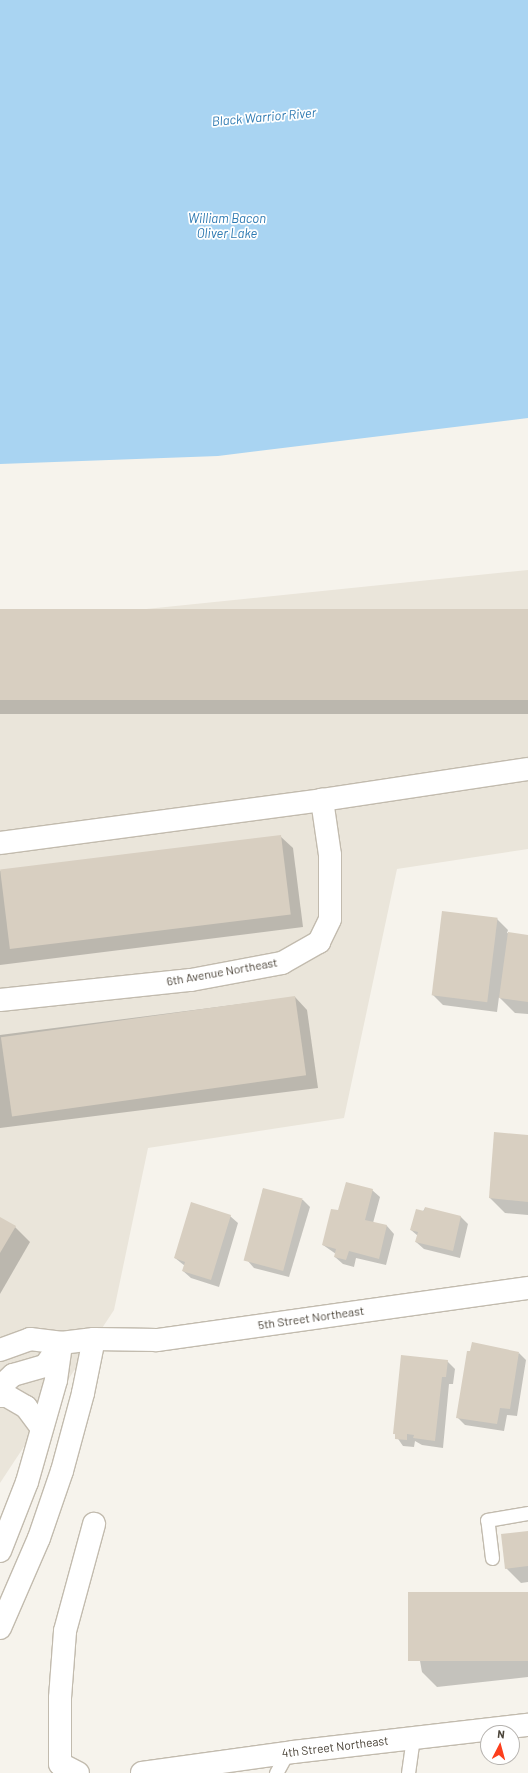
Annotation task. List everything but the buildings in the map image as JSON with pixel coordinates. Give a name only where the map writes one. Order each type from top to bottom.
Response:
[{"type":"street","points":[[0,843],[322,800],[528,769]]},
{"type":"street","name":"6th Avenue Northeast","points":[[0,1000],[191,980],[282,962],[319,942],[330,919],[330,855],[322,800]]},
{"type":"street","name":"5th Street Northeast","points":[[0,1350],[30,1339],[60,1344],[94,1339],[157,1340],[528,1288]]},
{"type":"street","points":[[0,1628],[39,1538],[62,1470],[83,1393],[94,1339]]},
{"type":"street","points":[[0,1387],[14,1375],[45,1366],[60,1344]]},
{"type":"street","points":[[0,1551],[27,1482],[56,1380],[60,1344]]},
{"type":"street","points":[[0,1396],[7,1396],[26,1407],[42,1428]]},
{"type":"street","points":[[71,1770],[60,1698],[65,1631],[94,1524]]},
{"type":"street","name":"4th Street Northeast","points":[[142,1773],[213,1768],[287,1753],[528,1725]]},
{"type":"lane","points":[[492,1558],[487,1520],[528,1513]]},
{"type":"lane","points":[[408,1773],[412,1738]]},
{"type":"lane","points":[[276,1773],[287,1753]]},
{"type":"shaded area","points":[[528,570],[528,849],[397,869],[344,1118],[148,1148],[114,1310],[0,1483],[0,624]]},
{"type":"water","name":"William Bacon Oliver Lake","points":[[0,0],[528,0],[528,418],[218,456],[0,464]]},
{"type":"water label","name":"Black Warrior River","points":[[264,117]]}]
